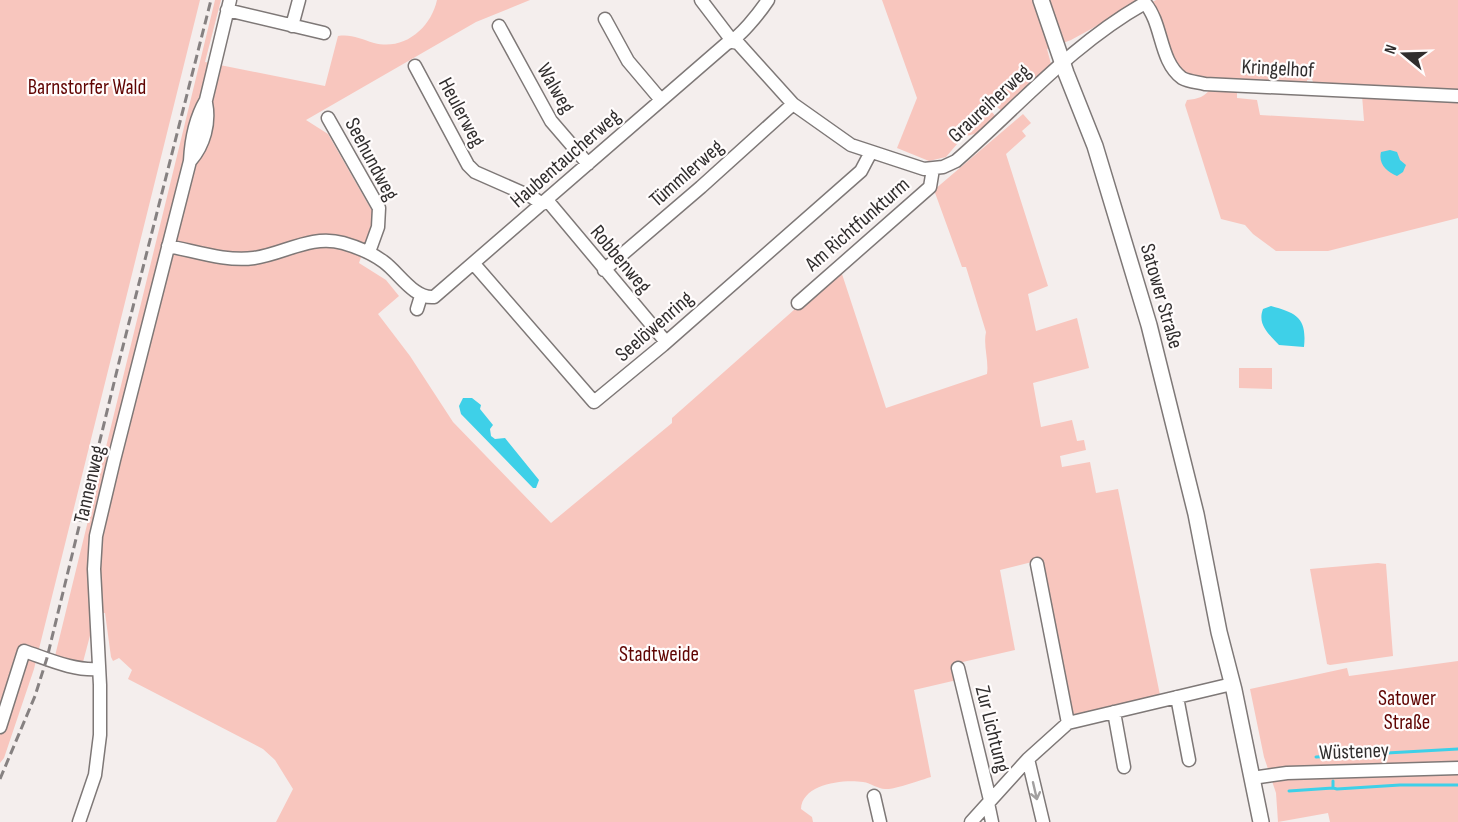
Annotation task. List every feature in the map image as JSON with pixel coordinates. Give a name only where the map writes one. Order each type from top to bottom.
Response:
[{"type":"main road","name":"Satower Straße","points":[[1041,0],[1062,63],[1093,141],[1144,304],[1196,514],[1219,632],[1261,822]]},
{"type":"street","points":[[292,26],[299,0]]},
{"type":"street","points":[[701,0],[733,42],[738,43],[794,104],[840,138],[871,152],[916,167],[933,169]]},
{"type":"street","name":"Haubentaucherweg","points":[[421,296],[434,297],[474,264],[726,44],[733,42],[768,0]]},
{"type":"street","name":"Graureiherweg","points":[[933,169],[956,161],[1062,63],[1107,26],[1144,3]]},
{"type":"street","name":"Kringelhof","points":[[1144,3],[1156,19],[1169,61],[1182,78],[1189,81],[1205,84],[1458,96]]},
{"type":"street","points":[[228,5],[292,26],[324,33]]},
{"type":"street","name":"Tannenweg","points":[[79,822],[90,793],[98,758],[100,718],[94,569],[96,536],[190,161],[190,151],[200,110],[206,100],[228,5]]},
{"type":"street","points":[[605,20],[628,61],[661,100]]},
{"type":"street","name":"Walweg","points":[[499,26],[551,121],[588,164]]},
{"type":"street","name":"Heulerweg","points":[[415,66],[468,165],[475,172],[545,202]]},
{"type":"street","name":"Tümmlerweg","points":[[604,270],[794,104]]},
{"type":"street","name":"Seehundweg","points":[[328,118],[379,208],[378,227],[369,252]]},
{"type":"street","name":"Seelöwenring","points":[[474,264],[594,402],[861,171],[871,152]]},
{"type":"street","name":"Am Richtfunkturm","points":[[798,303],[930,187],[933,169]]},
{"type":"street","name":"Robbenweg","points":[[545,202],[666,342]]},
{"type":"street","points":[[168,246],[235,259],[253,259],[309,241],[339,242],[369,252],[384,262],[421,296],[417,309]]},
{"type":"street","points":[[1037,564],[1068,723]]},
{"type":"street","points":[[0,727],[24,651],[85,670],[99,669]]},
{"type":"street","name":"Zur Lichtung","points":[[958,668],[992,822]]},
{"type":"street","points":[[971,822],[1028,759],[1068,723],[1232,684]]},
{"type":"street","points":[[1177,697],[1189,760]]},
{"type":"street","points":[[1114,712],[1124,767]]},
{"type":"street","points":[[1028,759],[1043,822]]},
{"type":"street","name":"Wüsteney","points":[[1252,777],[1287,772],[1458,768]]},
{"type":"street","points":[[874,796],[880,822]]},
{"type":"green space","name":"Barnstorfer Wald","points":[[0,0],[200,0],[34,669],[4,758],[0,763]]},
{"type":"green space","name":"Stadtweide","points":[[215,0],[221,0],[205,62],[325,86],[338,36],[352,36],[385,45],[396,44],[406,40],[422,28],[429,20],[437,0],[530,0],[476,22],[306,120],[328,134],[375,216],[359,263],[386,280],[399,296],[378,314],[410,356],[453,422],[551,523],[672,423],[672,418],[839,270],[886,408],[987,374],[986,332],[966,267],[962,267],[934,190],[1023,114],[1031,123],[1022,131],[1026,136],[1006,154],[1048,286],[1028,294],[1036,331],[1077,318],[1089,368],[1033,383],[1041,427],[1072,420],[1077,441],[1084,440],[1086,450],[1060,456],[1062,467],[1090,462],[1096,493],[1118,489],[1160,695],[1071,715],[1040,560],[1000,570],[1015,650],[954,664],[957,680],[914,690],[931,777],[889,789],[855,781],[825,785],[808,794],[803,801],[801,809],[812,817],[813,822],[276,822],[293,789],[275,760],[263,749],[128,679],[132,670],[119,658],[113,661],[111,657],[105,613],[96,613],[83,662],[55,656]]},
{"type":"green space","points":[[882,0],[1144,0],[1071,40],[1047,49],[1051,64],[1002,111],[992,103],[988,107],[996,117],[982,132],[963,137],[946,157],[929,161],[897,148],[917,98]]},
{"type":"green space","points":[[1156,0],[1458,0],[1458,91],[1314,85],[1312,79],[1307,80],[1307,83],[1267,83],[1266,80],[1260,79],[1198,79],[1183,72],[1169,56],[1152,2]]},
{"type":"green space","points":[[1212,87],[1237,88],[1237,98],[1257,100],[1260,115],[1364,121],[1362,95],[1458,100],[1458,218],[1328,251],[1276,251],[1245,225],[1221,219],[1185,105],[1187,100],[1201,97]]},
{"type":"green space","points":[[1239,368],[1272,368],[1272,389],[1239,388]]},
{"type":"green space","points":[[1386,564],[1393,656],[1327,664],[1310,569]]},
{"type":"green space","points":[[1458,661],[1458,822],[1330,822],[1328,813],[1278,822],[1276,793],[1264,757],[1250,689],[1347,668],[1349,676]]},
{"type":"water","points":[[1390,150],[1397,152],[1400,160],[1406,165],[1403,172],[1397,176],[1382,164],[1381,152]]},
{"type":"water","points":[[1271,306],[1288,311],[1298,318],[1304,329],[1304,347],[1279,345],[1268,333],[1263,325],[1262,315],[1263,309]]},
{"type":"water","points":[[463,398],[472,398],[481,405],[480,409],[493,425],[490,429],[491,436],[495,439],[505,438],[539,480],[536,488],[533,488],[461,414],[459,406]]},
{"type":"waterway","points":[[1316,757],[1458,749]]},
{"type":"waterway","points":[[1333,781],[1333,788]]},
{"type":"waterway","points":[[1289,791],[1400,785],[1458,785]]},
{"type":"railway","points":[[0,779],[35,696],[47,658],[211,0]]}]
